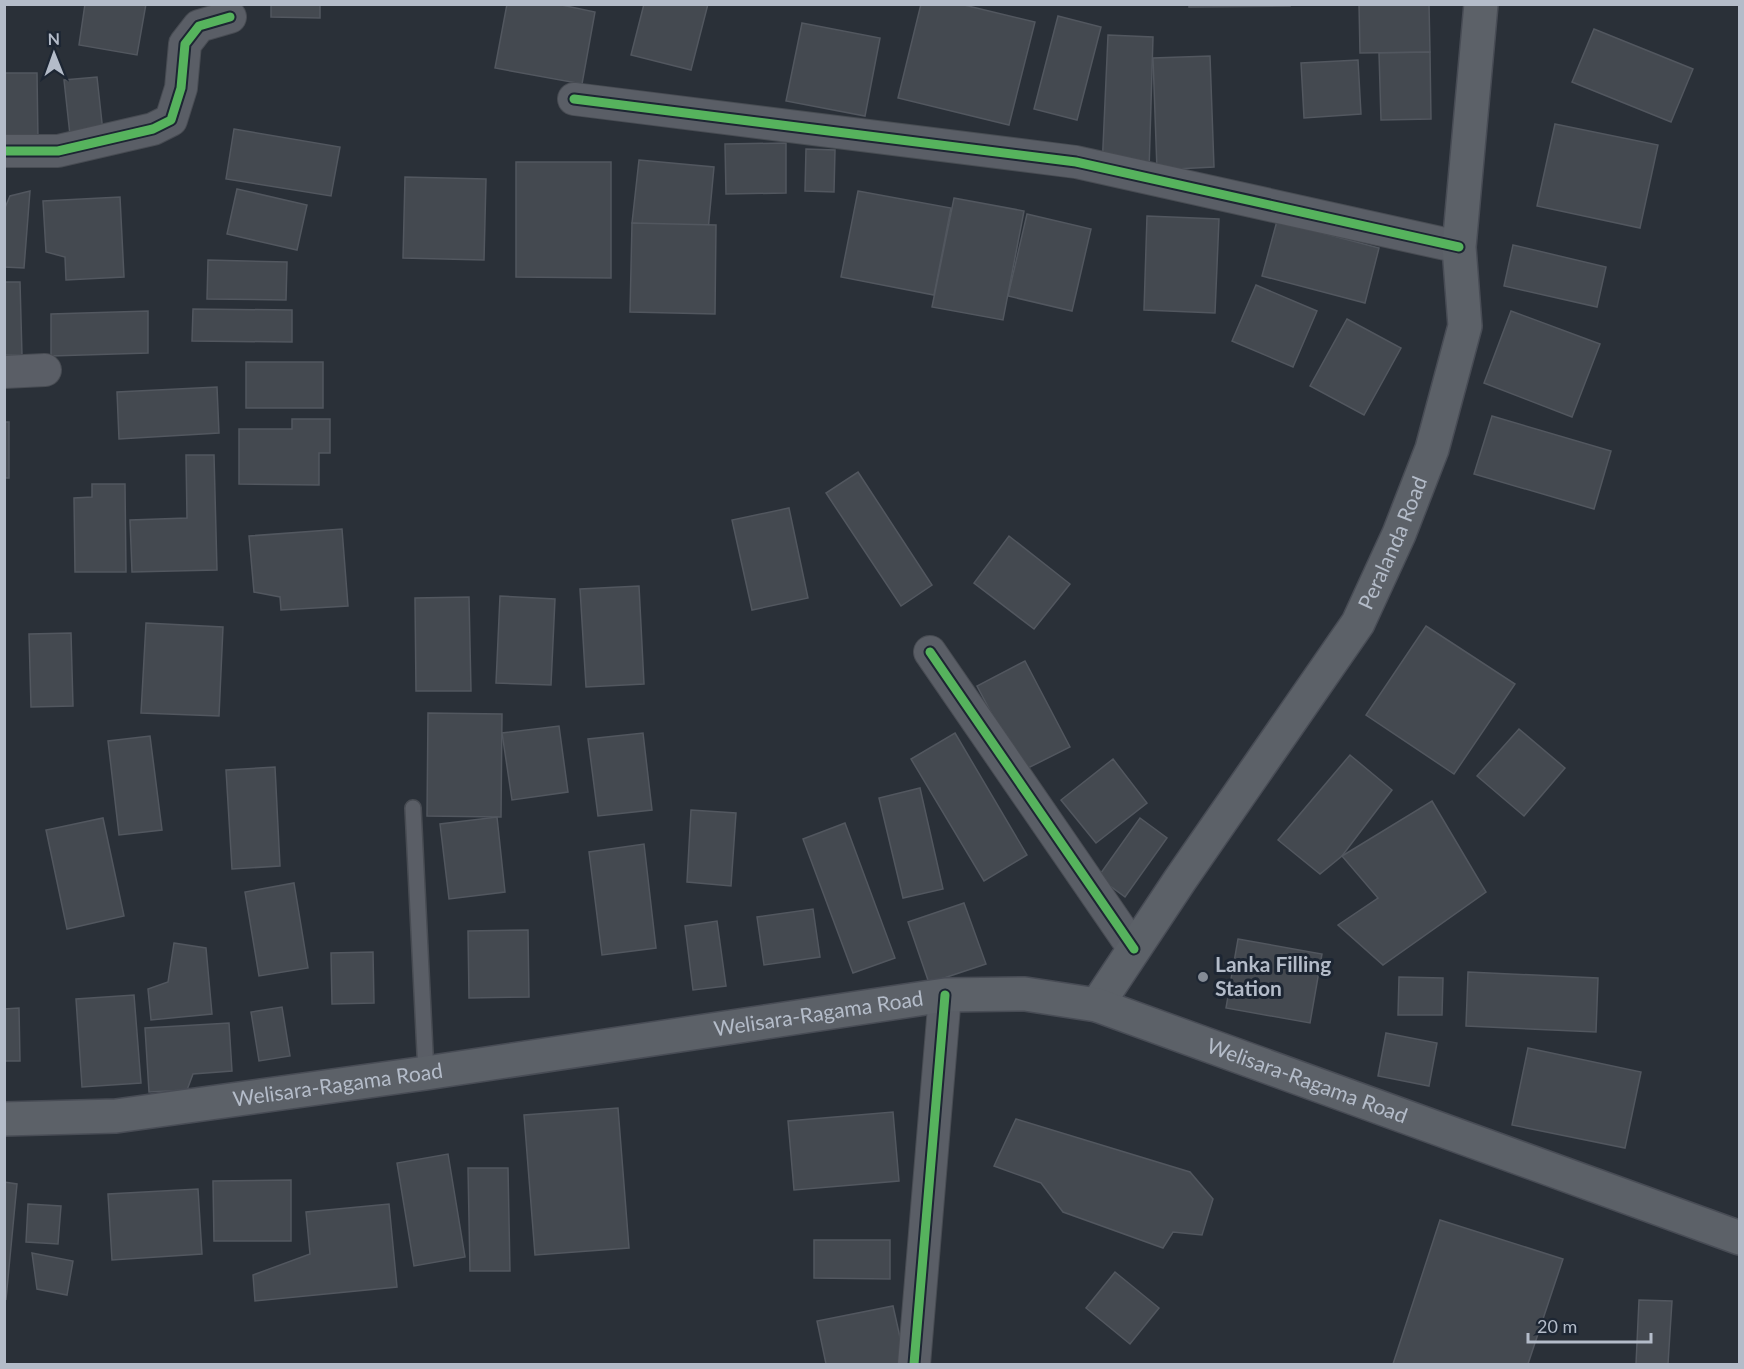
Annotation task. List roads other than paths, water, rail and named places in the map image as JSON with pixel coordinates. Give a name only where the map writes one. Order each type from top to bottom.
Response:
[{"type":"main road","name":"Peralanda Road","points":[[1097,1005],[1180,880],[1358,623],[1399,534],[1432,449],[1465,326],[1460,247],[1481,4]]},
{"type":"main road","name":"Welisara-Ragama Road","points":[[4,1119],[116,1116],[426,1073],[945,995],[1025,994],[1097,1005],[1740,1238]]},
{"type":"street","points":[[4,151],[58,152],[153,129],[171,120],[181,87],[185,44],[199,26],[230,17]]},
{"type":"street","points":[[574,99],[1076,162],[1460,247]]},
{"type":"street","points":[[4,372],[45,370]]},
{"type":"street","points":[[930,652],[1134,949]]},
{"type":"street","points":[[914,1365],[945,995]]},
{"type":"lane","points":[[413,808],[426,1073]]},
{"type":"place","name":"Lanka Filling Station","points":[[1203,977]]}]
